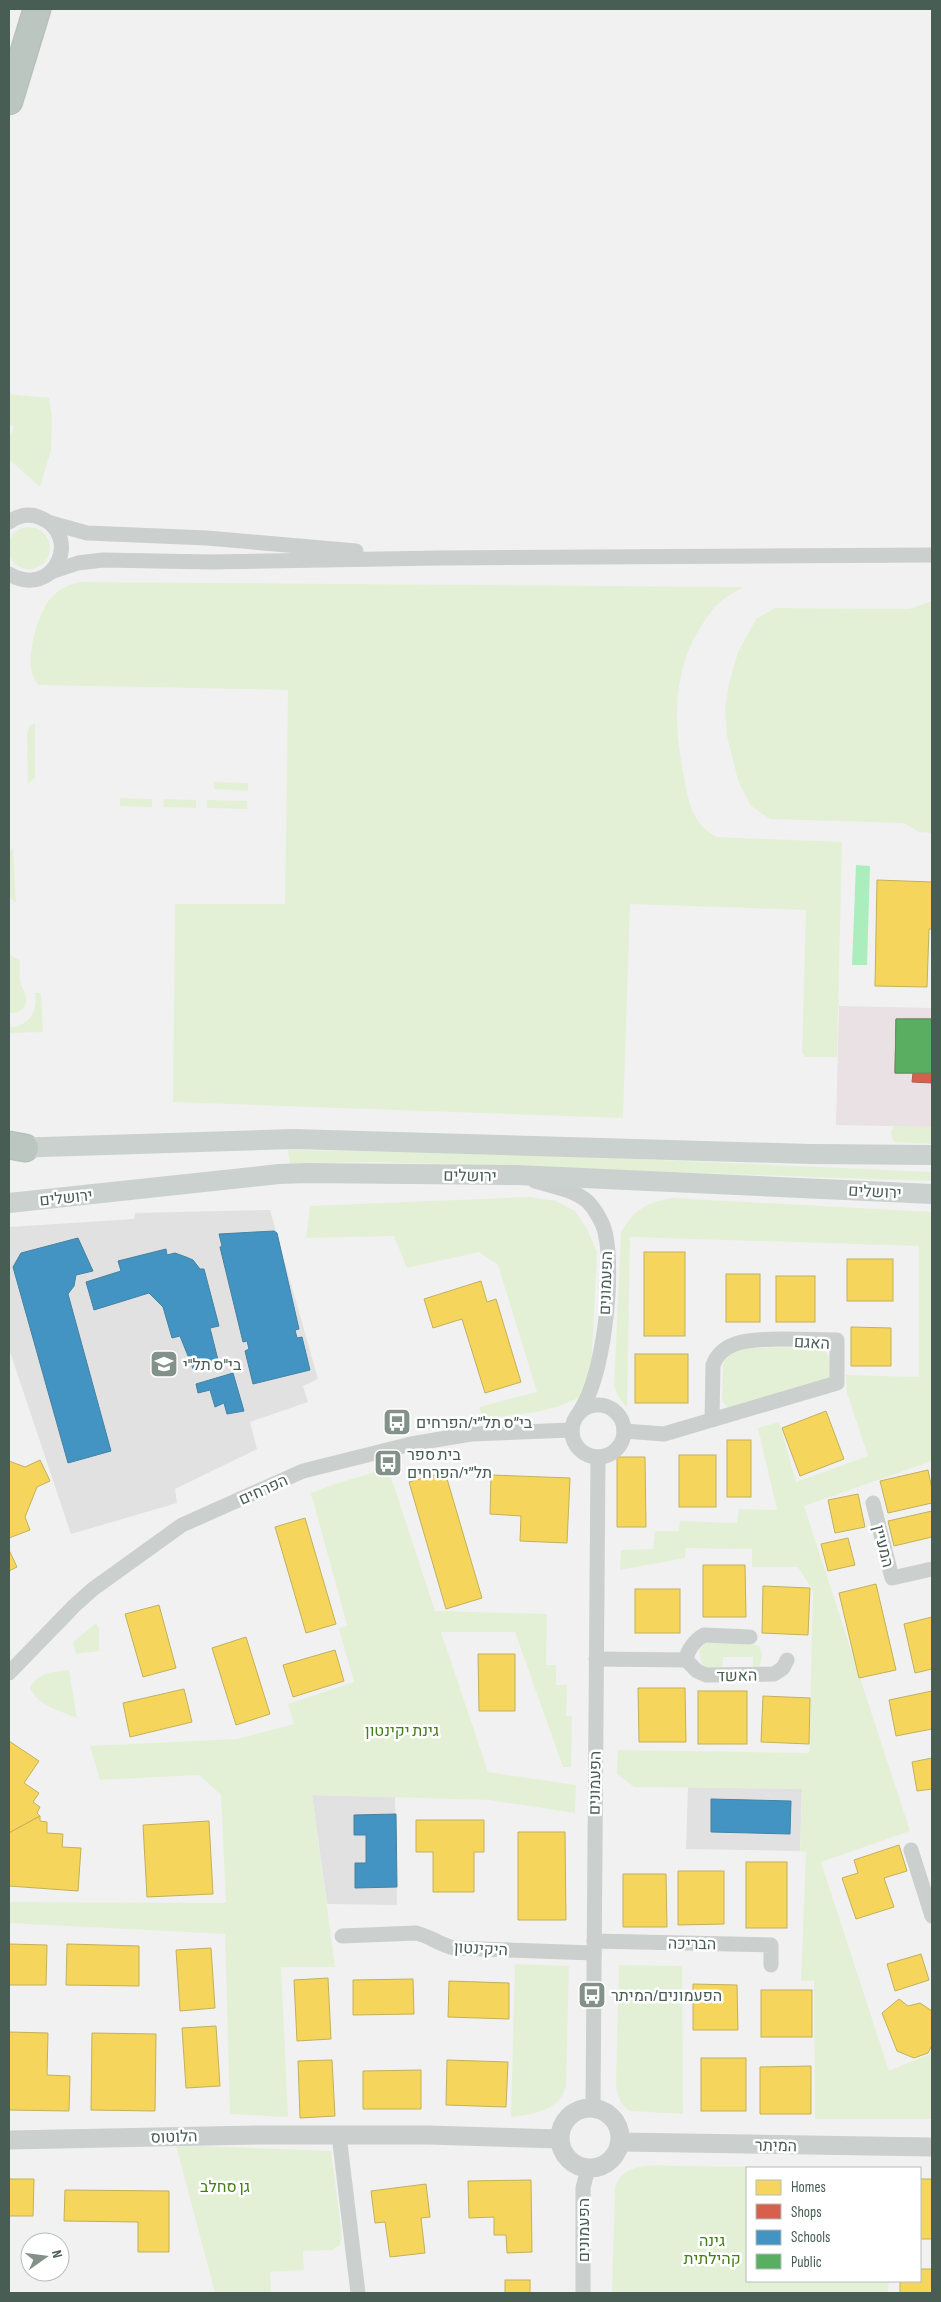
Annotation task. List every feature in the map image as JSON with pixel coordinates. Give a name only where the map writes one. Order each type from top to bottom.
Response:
[{"type":"highway","points":[[9,102],[37,9]]},
{"type":"main road","name":"ירושלים","points":[[14,1147],[293,1139],[811,1154],[932,1155]]},
{"type":"main road","name":"ירושלים","points":[[9,1203],[279,1174],[517,1175],[932,1194]]},
{"type":"street","points":[[9,522],[25,515],[36,516],[51,524],[87,533],[207,538],[438,558]]},
{"type":"street","points":[[51,524],[58,532],[61,542],[58,564],[51,572]]},
{"type":"street","points":[[9,574],[17,579],[38,580],[51,572],[78,563],[103,560],[211,562],[438,558],[932,556]]},
{"type":"street","name":"הפעמונים","points":[[517,1175],[565,1190],[588,1202],[605,1231],[609,1256],[606,1308],[596,1378],[588,1400],[580,1411]]},
{"type":"street","name":"האגם","points":[[624,1431],[664,1434],[712,1420],[837,1383],[837,1340],[745,1341],[724,1350],[716,1356],[713,1365],[712,1420]]},
{"type":"street","points":[[588,1406],[606,1406],[618,1414],[622,1420],[624,1431],[618,1447],[607,1456],[589,1456],[575,1444],[572,1430],[575,1418],[580,1411],[588,1406]]},
{"type":"street","name":"הפרחים","points":[[9,1673],[93,1589],[182,1525],[303,1471],[411,1444],[470,1434],[572,1430]]},
{"type":"street","name":"הפעמונים","points":[[592,2108],[598,1457]]},
{"type":"street","name":"המעיין","points":[[873,1502],[892,1578],[932,1569]]},
{"type":"street","points":[[596,1659],[686,1660],[697,1638],[704,1636],[750,1637]]},
{"type":"street","name":"האשד","points":[[686,1660],[697,1671],[706,1675],[774,1674],[782,1668],[787,1660]]},
{"type":"street","points":[[911,1850],[932,1916]]},
{"type":"street","name":"היקינטון","points":[[342,1936],[416,1933],[428,1936],[442,1945],[454,1948],[594,1947]]},
{"type":"street","name":"הבריכה","points":[[594,1947],[771,1945],[771,1965]]},
{"type":"street","points":[[592,2108],[610,2116],[616,2123],[620,2142],[618,2151],[598,2168],[580,2167],[566,2156],[560,2139],[561,2129],[566,2120],[582,2109],[592,2108]]},
{"type":"street","points":[[339,2135],[358,2293]]},
{"type":"street","name":"הלוטוס","points":[[9,2140],[339,2135],[560,2139]]},
{"type":"street","name":"המיתר","points":[[620,2142],[932,2147]]},
{"type":"street","name":"הפעמונים","points":[[583,2293],[584,2188],[588,2168]]},
{"type":"shaded area","points":[[856,865],[870,866],[867,965],[852,965]]},
{"type":"shaded area","points":[[839,1006],[932,1008],[932,1127],[836,1125]]},
{"type":"shaded area","name":"בי\"ס תל\"י","points":[[270,1210],[318,1379],[303,1386],[308,1402],[250,1422],[257,1449],[175,1489],[177,1503],[71,1534],[9,1349],[9,1227],[134,1219],[135,1213]]},
{"type":"shaded area","points":[[688,1787],[802,1789],[800,1851],[686,1849]]},
{"type":"shaded area","points":[[312,1795],[395,1797],[397,1905],[327,1904]]},
{"type":"green space","points":[[9,394],[49,398],[52,419],[51,450],[40,487],[9,459],[9,437],[14,427],[9,424]]},
{"type":"green space","points":[[33,527],[41,530],[47,536],[50,548],[47,560],[41,566],[25,569],[17,566],[11,560],[8,544],[11,536],[17,530]]},
{"type":"green space","points":[[79,582],[743,587],[724,599],[712,610],[694,640],[686,658],[678,697],[677,717],[680,757],[686,787],[690,804],[697,819],[702,826],[717,837],[842,842],[837,1057],[805,1057],[802,1053],[806,910],[630,904],[623,1118],[173,1102],[175,904],[285,904],[288,690],[39,685],[33,678],[31,656],[32,643],[40,618],[44,608],[55,593],[66,586]]},
{"type":"green space","points":[[932,601],[932,833],[919,832],[904,823],[770,819],[751,806],[738,780],[727,736],[725,708],[729,684],[738,652],[756,619],[775,608],[909,609]]},
{"type":"green space","points":[[35,723],[35,778],[28,784],[27,733],[30,726]]},
{"type":"green space","points":[[214,782],[248,783],[248,791],[214,789]]},
{"type":"green space","points":[[120,798],[152,799],[152,807],[120,806]]},
{"type":"green space","points":[[164,799],[196,800],[196,808],[163,807]]},
{"type":"green space","points":[[207,800],[247,801],[247,809],[207,808]]},
{"type":"green space","points":[[13,847],[16,903],[9,897],[9,853]]},
{"type":"green space","points":[[9,954],[20,961],[20,983],[26,999],[24,1008],[16,1013],[9,1013]]},
{"type":"green space","points":[[35,993],[41,993],[43,1032],[9,1033],[9,1027],[22,1024],[31,1017],[36,1000]]},
{"type":"green space","points":[[894,1126],[932,1127],[932,1144],[894,1142],[891,1133]]},
{"type":"green space","points":[[288,1150],[503,1153],[932,1172],[932,1181],[377,1162],[290,1164]]},
{"type":"green space","points":[[529,1197],[556,1201],[575,1211],[587,1229],[597,1252],[591,1373],[588,1386],[580,1396],[569,1402],[540,1411],[483,1419],[479,1407],[537,1392],[498,1265],[479,1252],[407,1268],[394,1236],[306,1238],[310,1206]]},
{"type":"green space","points":[[672,1198],[932,1212],[932,1461],[804,1506],[910,1831],[821,1862],[889,2071],[932,2053],[932,2119],[815,2119],[814,1981],[801,1981],[806,1852],[800,1851],[802,1789],[634,1787],[617,1774],[618,1750],[809,1753],[813,1591],[798,1567],[752,1567],[752,1549],[686,1548],[685,1558],[620,1570],[621,1550],[653,1549],[655,1531],[679,1531],[680,1521],[737,1523],[739,1509],[777,1510],[758,1428],[779,1422],[796,1482],[868,1456],[847,1393],[846,1375],[919,1377],[919,1246],[630,1237],[627,1408],[619,1398],[614,1386],[621,1233],[631,1218],[642,1208],[655,1202]]},
{"type":"green space","points":[[812,1347],[823,1350],[828,1356],[830,1376],[826,1380],[730,1408],[722,1401],[723,1365],[726,1356],[740,1348]]},
{"type":"green space","name":"גינת יקינטון","points":[[388,1468],[435,1611],[547,1614],[546,1665],[556,1665],[556,1685],[567,1685],[566,1716],[572,1716],[571,1767],[563,1767],[515,1632],[441,1632],[488,1772],[576,1785],[575,1813],[489,1800],[312,1795],[335,1967],[281,1967],[288,2117],[230,2114],[225,1934],[9,1923],[9,1902],[226,1903],[221,1795],[199,1775],[100,1780],[90,1746],[237,1739],[294,1724],[288,1704],[354,1682],[339,1629],[347,1625],[311,1493]]},
{"type":"green space","points":[[96,1623],[99,1629],[99,1651],[76,1654],[73,1642]]},
{"type":"green space","points":[[710,1642],[758,1645],[762,1656],[759,1667],[753,1668],[753,1657],[723,1657],[722,1668],[708,1668],[702,1664],[699,1651],[704,1644]]},
{"type":"green space","points":[[69,1670],[77,1718],[43,1703],[33,1694],[30,1688],[41,1676],[52,1672]]},
{"type":"green space","points":[[515,1964],[569,1966],[566,2086],[563,2094],[552,2106],[537,2112],[511,2117]]},
{"type":"green space","points":[[619,1965],[682,1966],[683,2114],[630,2111],[620,2100],[616,2085]]},
{"type":"green space","name":"גן סחלב","points":[[176,2145],[331,2151],[342,2236],[340,2245],[332,2250],[303,2251],[304,2270],[270,2272],[271,2293],[215,2293]]},
{"type":"green space","name":"גינה קהילתית","points":[[650,2166],[770,2167],[746,2167],[746,2282],[889,2282],[888,2293],[612,2293],[615,2187],[625,2173],[633,2169]]},
{"type":"building: Homes","points":[[877,880],[932,882],[932,929],[929,929],[927,987],[875,986]]},
{"type":"building: Homes","points":[[644,1252],[685,1252],[685,1336],[644,1336]]},
{"type":"building: Homes","points":[[847,1259],[893,1259],[893,1301],[847,1301]]},
{"type":"building: Homes","points":[[726,1274],[760,1274],[760,1322],[726,1322]]},
{"type":"building: Homes","points":[[776,1276],[815,1276],[815,1322],[776,1322]]},
{"type":"building: Homes","points":[[481,1281],[487,1302],[496,1299],[521,1382],[485,1393],[462,1319],[433,1328],[424,1299]]},
{"type":"building: Homes","points":[[851,1327],[891,1328],[891,1366],[851,1366]]},
{"type":"building: Homes","points":[[635,1354],[688,1354],[688,1403],[635,1403]]},
{"type":"building: Homes","points":[[826,1411],[844,1459],[800,1476],[782,1428]]},
{"type":"building: Homes","points":[[727,1440],[751,1440],[751,1497],[727,1497]]},
{"type":"building: Homes","points":[[679,1455],[716,1455],[716,1507],[679,1507]]},
{"type":"building: Homes","points":[[617,1457],[645,1457],[646,1527],[617,1527]]},
{"type":"building: Homes","points":[[40,1460],[50,1481],[37,1487],[25,1517],[30,1530],[9,1538],[9,1461],[25,1467]]},
{"type":"building: Homes","points":[[928,1470],[932,1489],[932,1503],[888,1513],[880,1481]]},
{"type":"building: Homes","points":[[445,1472],[482,1598],[446,1609],[409,1482]]},
{"type":"building: Homes","points":[[491,1475],[570,1478],[567,1543],[520,1541],[521,1516],[490,1514]]},
{"type":"building: Homes","points":[[858,1494],[865,1527],[835,1533],[828,1500]]},
{"type":"building: Homes","points":[[932,1511],[932,1537],[894,1546],[888,1521]]},
{"type":"building: Homes","points":[[305,1518],[336,1624],[306,1633],[275,1527]]},
{"type":"building: Homes","points":[[848,1538],[855,1565],[828,1571],[821,1544]]},
{"type":"building: Homes","points":[[9,1550],[17,1567],[9,1571]]},
{"type":"building: Homes","points":[[703,1565],[745,1565],[746,1617],[703,1617]]},
{"type":"building: Homes","points":[[876,1584],[896,1670],[859,1678],[839,1593]]},
{"type":"building: Homes","points":[[763,1586],[810,1588],[808,1635],[762,1633]]},
{"type":"building: Homes","points":[[635,1589],[680,1589],[680,1633],[635,1633]]},
{"type":"building: Homes","points":[[159,1605],[176,1668],[143,1677],[125,1614]]},
{"type":"building: Homes","points":[[932,1617],[932,1669],[915,1673],[904,1624]]},
{"type":"building: Homes","points":[[246,1637],[270,1714],[236,1725],[212,1648]]},
{"type":"building: Homes","points":[[335,1650],[344,1681],[293,1697],[283,1665]]},
{"type":"building: Homes","points":[[478,1654],[515,1654],[515,1711],[479,1711]]},
{"type":"building: Homes","points":[[638,1688],[685,1688],[686,1742],[639,1742]]},
{"type":"building: Homes","points":[[184,1689],[192,1722],[130,1737],[123,1703]]},
{"type":"building: Homes","points":[[698,1691],[747,1691],[747,1744],[698,1744]]},
{"type":"building: Homes","points":[[932,1691],[932,1729],[896,1736],[889,1700]]},
{"type":"building: Homes","points":[[763,1696],[810,1698],[809,1744],[761,1742]]},
{"type":"building: Homes","points":[[9,1741],[39,1761],[24,1783],[39,1793],[33,1802],[40,1807],[37,1813],[40,1816],[9,1833]]},
{"type":"building: Homes","points":[[932,1758],[932,1789],[917,1791],[912,1762]]},
{"type":"building: Homes","points":[[40,1816],[40,1821],[47,1822],[47,1833],[63,1834],[62,1847],[81,1848],[78,1891],[9,1886],[9,1833]]},
{"type":"building: Homes","points":[[416,1820],[484,1820],[484,1852],[474,1852],[474,1892],[433,1892],[433,1852],[416,1852]]},
{"type":"building: Homes","points":[[209,1821],[213,1894],[147,1897],[143,1825]]},
{"type":"building: Homes","points":[[518,1832],[565,1832],[566,1920],[518,1920]]},
{"type":"building: Homes","points":[[899,1845],[907,1871],[884,1878],[894,1907],[856,1919],[842,1878],[858,1873],[854,1860]]},
{"type":"building: Homes","points":[[746,1862],[787,1862],[787,1928],[746,1928]]},
{"type":"building: Homes","points":[[678,1871],[724,1871],[724,1924],[678,1925]]},
{"type":"building: Homes","points":[[623,1874],[666,1874],[667,1927],[623,1927]]},
{"type":"building: Homes","points":[[9,1944],[47,1945],[46,1985],[9,1985]]},
{"type":"building: Homes","points":[[67,1944],[139,1946],[139,1986],[66,1985]]},
{"type":"building: Homes","points":[[211,1948],[215,2008],[180,2011],[176,1950]]},
{"type":"building: Homes","points":[[921,1954],[929,1980],[895,1991],[887,1964]]},
{"type":"building: Homes","points":[[328,1978],[331,2039],[297,2041],[294,1980]]},
{"type":"building: Homes","points":[[413,1979],[414,2014],[353,2015],[353,1980]]},
{"type":"building: Homes","points":[[449,1981],[509,1983],[509,2019],[448,2017]]},
{"type":"building: Homes","points":[[693,1984],[737,1985],[738,2030],[693,2030]]},
{"type":"building: Homes","points":[[761,1990],[812,1990],[812,2037],[761,2037]]},
{"type":"building: Homes","points":[[899,1999],[908,2006],[920,2003],[932,2011],[932,2045],[928,2053],[914,2058],[897,2051],[882,2013]]},
{"type":"building: Homes","points":[[216,2026],[220,2086],[186,2088],[182,2028]]},
{"type":"building: Homes","points":[[9,2032],[48,2033],[47,2075],[70,2076],[69,2111],[9,2110]]},
{"type":"building: Homes","points":[[92,2033],[156,2034],[155,2111],[91,2110]]},
{"type":"building: Homes","points":[[701,2058],[746,2058],[746,2111],[701,2111]]},
{"type":"building: Homes","points":[[332,2060],[335,2116],[300,2118],[298,2061]]},
{"type":"building: Homes","points":[[447,2060],[508,2062],[506,2107],[446,2105]]},
{"type":"building: Homes","points":[[811,2066],[811,2114],[760,2114],[760,2067]]},
{"type":"building: Homes","points":[[421,2070],[421,2109],[363,2109],[363,2071]]},
{"type":"building: Homes","points":[[9,2179],[34,2179],[33,2216],[9,2216]]},
{"type":"building: Homes","points":[[921,2179],[932,2179],[932,2239],[921,2239]]},
{"type":"building: Homes","points":[[531,2180],[532,2252],[507,2253],[506,2235],[494,2235],[494,2217],[469,2218],[468,2181]]},
{"type":"building: Homes","points":[[426,2184],[430,2217],[421,2218],[425,2253],[390,2257],[385,2222],[375,2223],[371,2191]]},
{"type":"building: Homes","points":[[65,2190],[169,2191],[169,2252],[138,2252],[138,2222],[64,2221]]},
{"type":"building: Homes","points":[[921,2269],[932,2269],[932,2293],[900,2293],[900,2282],[921,2282]]},
{"type":"building: Homes","points":[[505,2280],[530,2280],[530,2293],[505,2293]]},
{"type":"building: Shops","points":[[896,1019],[932,1019],[932,1083],[912,1082],[913,1073],[895,1073]]},
{"type":"building: Schools","points":[[274,1231],[277,1233],[299,1329],[295,1330],[297,1338],[302,1337],[310,1370],[253,1384],[245,1351],[249,1349],[247,1341],[243,1342],[220,1247],[222,1246],[219,1234]]},
{"type":"building: Schools","points":[[78,1238],[93,1271],[76,1275],[74,1286],[68,1294],[111,1451],[68,1463],[13,1267],[21,1253]]},
{"type":"building: Schools","points":[[166,1249],[167,1255],[175,1253],[186,1257],[193,1260],[200,1269],[204,1269],[219,1326],[210,1328],[219,1364],[194,1371],[180,1336],[172,1338],[163,1307],[149,1293],[94,1310],[86,1282],[121,1271],[118,1261]]},
{"type":"building: Schools","points":[[233,1373],[244,1411],[227,1414],[224,1403],[215,1407],[210,1390],[198,1393],[196,1384]]},
{"type":"building: Schools","points":[[711,1799],[791,1801],[790,1834],[711,1832]]},
{"type":"building: Schools","points":[[396,1814],[397,1887],[355,1888],[355,1863],[366,1863],[366,1835],[354,1835],[354,1815]]},
{"type":"building: Public","points":[[896,1019],[932,1019],[932,1073],[895,1073]]},
{"type":"place","name":"בי\"ס תל\"י","points":[[164,1364]]},
{"type":"place","name":"בי״ס תל״י/הפרחים","points":[[397,1422]]},
{"type":"place","name":"בית ספר תל״י/הפרחים","points":[[388,1463]]},
{"type":"place","name":"הפעמונים/המיתר","points":[[592,1995]]}]
